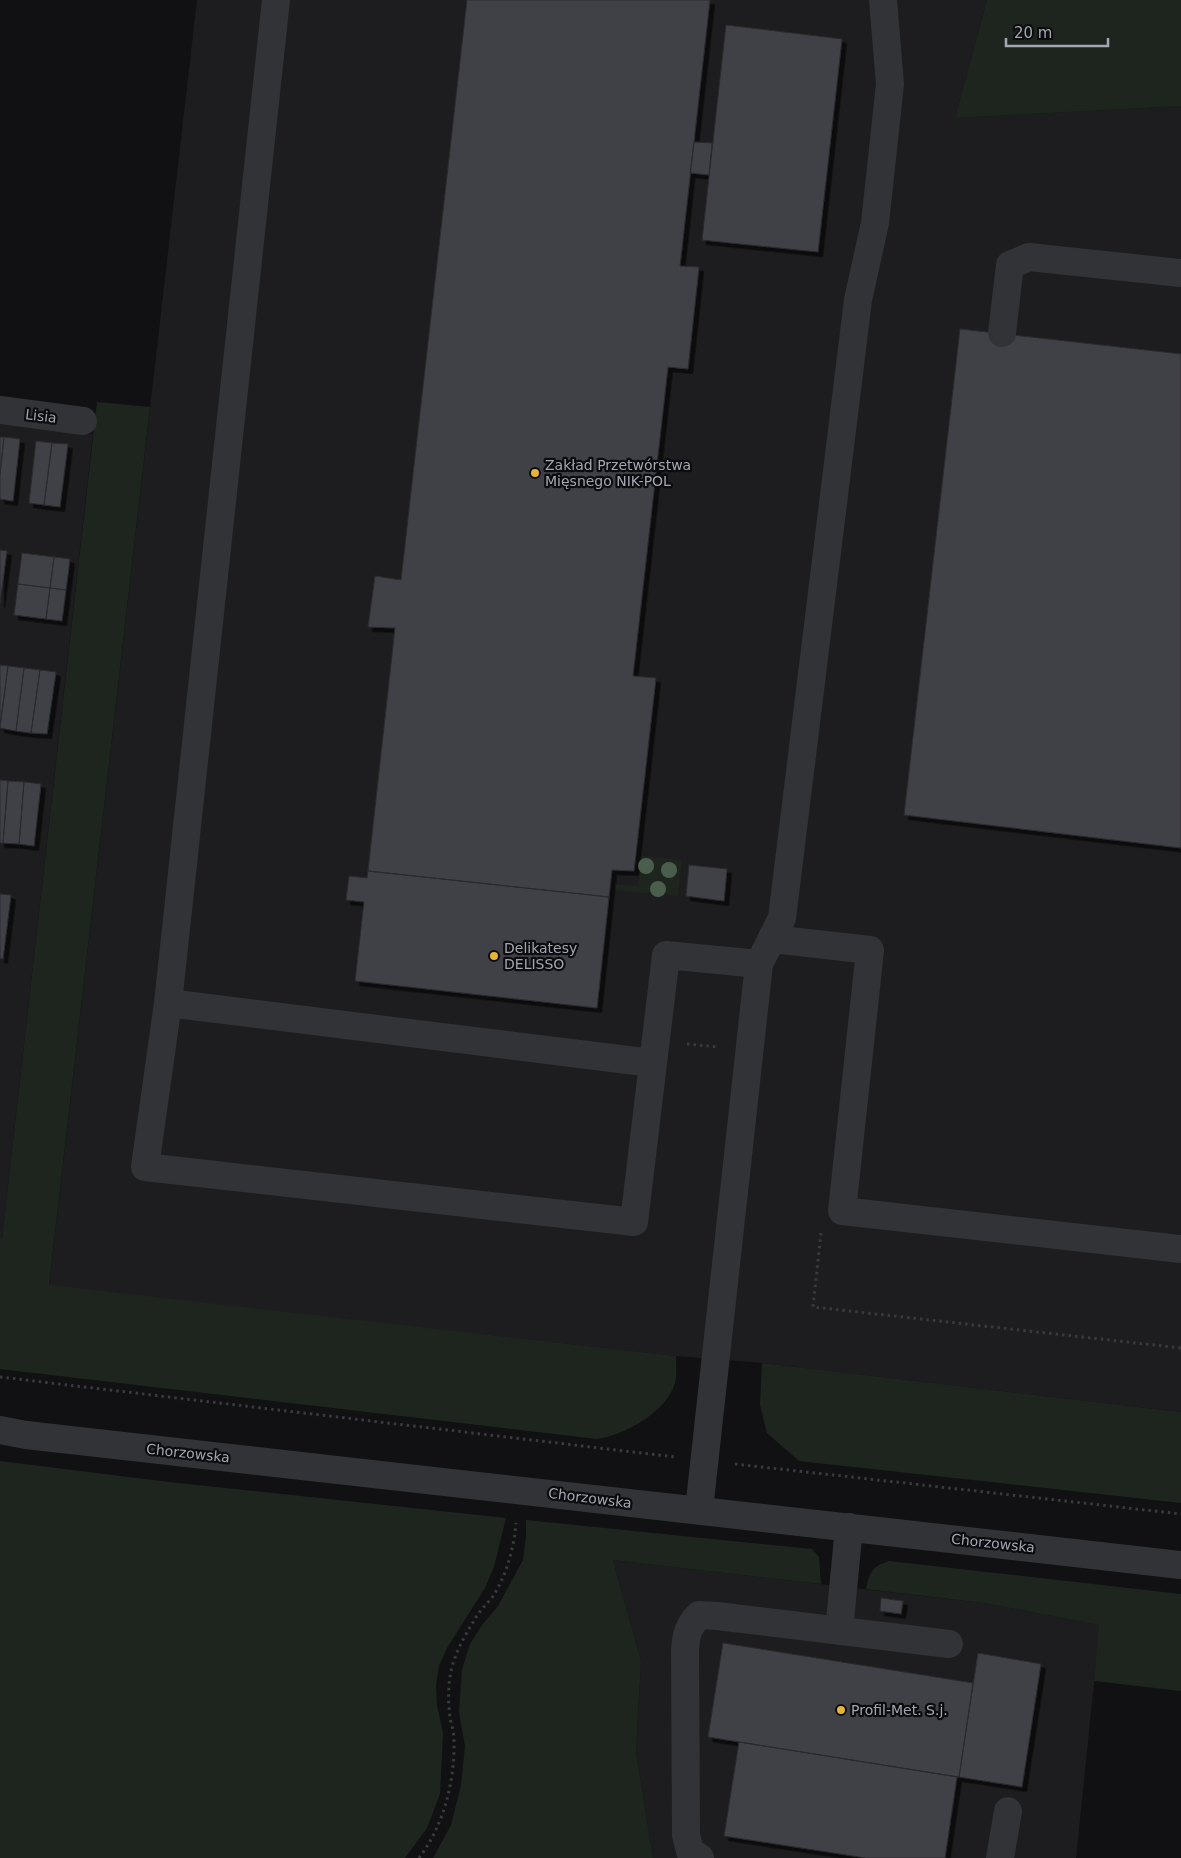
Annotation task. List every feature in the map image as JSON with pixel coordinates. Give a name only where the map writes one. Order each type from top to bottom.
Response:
[{"type":"street","points":[[276,0],[168,1003],[145,1166],[634,1222],[666,955],[759,964]]},
{"type":"street","points":[[698,1510],[759,964],[782,918],[858,300],[875,223],[890,84],[883,0]]},
{"type":"street","points":[[1002,333],[1010,265],[1029,257],[1181,273]]},
{"type":"street","name":"Lisia","points":[[0,410],[83,421]]},
{"type":"street","points":[[772,939],[870,950],[842,1211],[1181,1249]]},
{"type":"street","points":[[168,1003],[653,1052]]},
{"type":"street","name":"Chorzowska","points":[[0,1430],[36,1436],[1181,1565]]},
{"type":"street","points":[[838,1631],[849,1527]]},
{"type":"street","points":[[700,1858],[690,1851],[686,1835],[685,1650],[686,1636],[691,1623],[699,1615],[949,1644]]},
{"type":"street","points":[[1000,1858],[1008,1811]]},
{"type":"path","points":[[653,1052],[719,1047]]},
{"type":"path","points":[[0,1377],[1181,1514]]},
{"type":"path","points":[[419,1858],[429,1845],[442,1818],[448,1797],[454,1738],[450,1715],[451,1671],[459,1647],[475,1618],[494,1594],[512,1553],[519,1490]]},
{"type":"shaded area","name":"Zakład Przetwórstwa Mięsnego NIK-POL","points":[[197,0],[987,0],[955,118],[1181,106],[1181,1412],[762,1363],[676,1356],[49,1286]]},
{"type":"shaded area","points":[[987,0],[1181,0],[1181,106],[955,118]]},
{"type":"shaded area","points":[[97,402],[150,407],[49,1285],[676,1356],[676,1380],[670,1394],[663,1404],[643,1421],[619,1433],[597,1439],[0,1369],[0,1239],[2,1239]]},
{"type":"shaded area","points":[[0,422],[93,434],[2,1239],[0,1239]]},
{"type":"shaded area","points":[[641,856],[682,860],[678,896],[615,890],[615,884],[638,886]]},
{"type":"shaded area","points":[[762,1363],[1181,1412],[1181,1503],[799,1461],[767,1433],[760,1405]]},
{"type":"shaded area","points":[[0,1461],[169,1482],[506,1518],[494,1567],[485,1588],[447,1648],[439,1666],[436,1685],[437,1705],[443,1733],[440,1794],[427,1828],[405,1858],[0,1858]]},
{"type":"shaded area","points":[[526,1520],[812,1549],[819,1557],[821,1584],[613,1560],[641,1661],[636,1752],[653,1858],[433,1858],[451,1825],[461,1785],[465,1746],[459,1712],[462,1670],[470,1644],[482,1625],[498,1606],[523,1560]]},
{"type":"shaded area","points":[[613,1560],[984,1603],[1100,1625],[1076,1858],[653,1858],[636,1752],[641,1661]]},
{"type":"shaded area","points":[[889,1561],[1181,1594],[1181,1691],[1094,1681],[1099,1625],[984,1603],[866,1589],[872,1571]]},
{"type":"building","name":"Zakład Przetwórstwa Mięsnego NIK-POL","points":[[467,0],[710,0],[680,266],[699,267],[688,369],[668,367],[633,676],[656,678],[634,871],[612,870],[609,897],[368,871],[395,628],[368,627],[375,576],[401,580]]},
{"type":"building","points":[[726,25],[842,39],[818,252],[702,240]]},
{"type":"building","points":[[694,142],[712,143],[709,175],[690,173]]},
{"type":"building","points":[[960,329],[1181,354],[1181,848],[904,815]]},
{"type":"building","points":[[0,437],[4,437],[0,474]]},
{"type":"building","points":[[4,437],[20,439],[13,501],[0,499],[0,474]]},
{"type":"building","points":[[36,441],[52,443],[44,505],[29,503]]},
{"type":"building","points":[[52,443],[68,444],[60,507],[44,505]]},
{"type":"building","points":[[0,550],[7,551],[0,603]]},
{"type":"building","points":[[22,553],[54,557],[50,588],[18,584]]},
{"type":"building","points":[[54,557],[70,559],[66,590],[50,588]]},
{"type":"building","points":[[18,584],[50,588],[46,619],[14,615]]},
{"type":"building","points":[[50,588],[66,590],[62,621],[46,619]]},
{"type":"building","points":[[0,665],[8,666],[0,726]]},
{"type":"building","points":[[8,666],[24,668],[16,731],[0,728]]},
{"type":"building","points":[[24,668],[40,670],[31,733],[16,731]]},
{"type":"building","points":[[40,670],[56,672],[47,734],[31,733]]},
{"type":"building","points":[[0,780],[8,781],[3,843],[0,843]]},
{"type":"building","points":[[8,781],[24,782],[19,844],[3,843]]},
{"type":"building","points":[[24,782],[41,784],[34,846],[19,844]]},
{"type":"building","points":[[689,865],[727,869],[724,901],[686,896]]},
{"type":"building","points":[[368,871],[609,897],[597,1008],[355,981],[364,902],[346,900],[349,876],[367,878]]},
{"type":"building","points":[[0,894],[11,895],[3,959],[0,958]]},
{"type":"building","points":[[881,1598],[903,1601],[901,1614],[880,1611]]},
{"type":"building","name":"Profil-Met. S.j.","points":[[723,1643],[973,1683],[959,1777],[708,1737]]},
{"type":"building","points":[[978,1653],[1041,1664],[1022,1787],[959,1777]]},
{"type":"building","points":[[739,1742],[957,1777],[945,1858],[866,1858],[724,1836]]},
{"type":"place","name":"Zakład Przetwórstwa Mięsnego NIK-POL","points":[[535,473]]},
{"type":"place","name":"Delikatesy DELISSO","points":[[494,956]]},
{"type":"place","name":"Profil-Met. S.j.","points":[[841,1710]]}]
